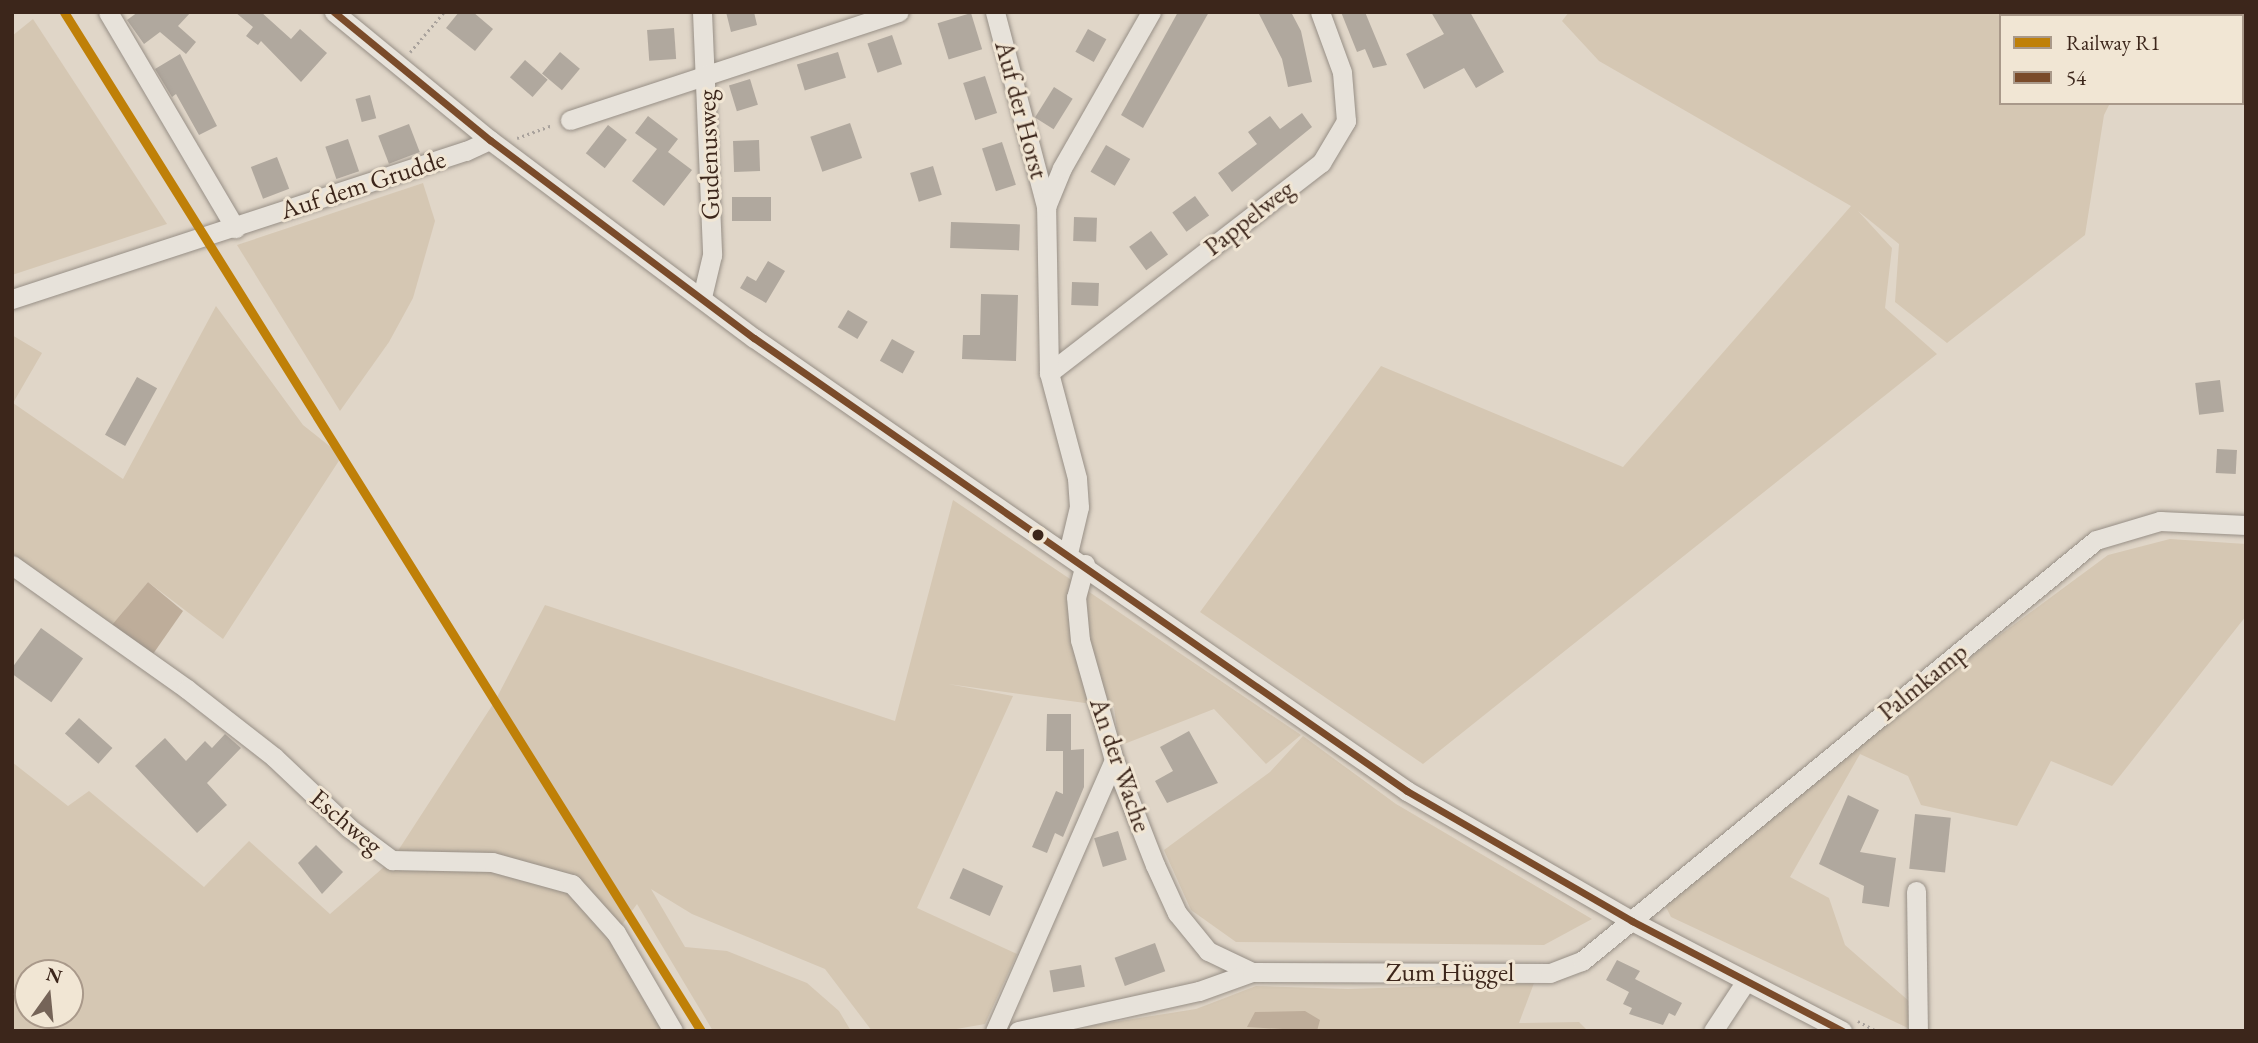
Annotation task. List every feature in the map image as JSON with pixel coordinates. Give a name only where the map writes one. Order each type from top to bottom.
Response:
[{"type":"street","points":[[108,12],[234,228]]},
{"type":"street","points":[[334,12],[489,140],[754,338],[1068,552],[1408,792],[1632,921],[1842,1031]]},
{"type":"street","name":"Gudenusweg","points":[[702,12],[712,255],[702,297]]},
{"type":"street","points":[[570,120],[899,12]]},
{"type":"street","name":"Auf der Horst","points":[[995,12],[1046,207]]},
{"type":"street","points":[[1068,552],[1079,507],[1077,478],[1049,373],[1046,207],[1062,167],[1151,12]]},
{"type":"street","name":"Pappelweg","points":[[1049,373],[1321,163],[1346,121],[1342,72],[1320,12]]},
{"type":"street","name":"Auf dem Grudde","points":[[12,299],[234,228],[489,140]]},
{"type":"street","name":"Palmkamp","points":[[1632,921],[2096,540],[2160,521],[2246,525]]},
{"type":"street","name":"An der Wache","points":[[1085,564],[1076,597],[1080,640],[1114,760],[1177,913],[1208,951]]},
{"type":"street","name":"Eschweg","points":[[12,565],[219,715],[392,860],[492,862],[572,884],[616,933],[673,1031]]},
{"type":"street","points":[[995,1031],[1114,760]]},
{"type":"street","points":[[1916,891],[1918,1031]]},
{"type":"street","name":"Zum Hüggel","points":[[1018,1031],[1199,991],[1252,972],[1550,973],[1582,961],[1632,921]]},
{"type":"street","name":"Zum Hüggel","points":[[1208,951],[1252,972]]},
{"type":"street","points":[[1713,1031],[1746,981]]},
{"type":"path","points":[[397,65],[444,12]]},
{"type":"path","points":[[489,140],[511,141],[570,120]]},
{"type":"shaded area","points":[[1569,12],[2157,12],[1999,14],[1999,105],[2109,105],[2104,115],[2085,235],[1947,343],[1895,302],[1899,244],[1858,211],[1892,248],[1885,308],[1937,354],[1423,764],[1200,612],[1381,366],[1623,467],[1851,206],[1599,61],[1562,21]]},
{"type":"shaded area","points":[[33,19],[167,224],[12,275],[12,36]]},
{"type":"shaded area","points":[[423,183],[435,221],[413,298],[389,342],[340,411],[237,245]]},
{"type":"shaded area","points":[[216,306],[303,425],[342,456],[223,639],[148,582],[111,626],[12,553],[12,335],[42,353],[13,403],[123,479]]},
{"type":"shaded area","points":[[953,500],[1301,735],[1266,764],[1214,709],[1119,746],[1114,707],[948,684],[1013,696],[917,908],[1017,954],[985,1024],[945,1031],[872,1031],[825,969],[692,914],[651,889],[685,947],[727,951],[807,983],[839,1011],[851,1031],[713,1031],[637,904],[616,933],[673,1031],[12,1031],[12,762],[68,806],[89,791],[204,887],[249,841],[330,914],[392,860],[495,701],[545,605],[895,721]]},
{"type":"shaded area","points":[[2170,539],[2246,544],[2246,616],[2112,786],[2051,761],[2017,826],[1921,805],[1908,776],[1860,754],[1790,877],[1829,898],[1845,945],[1910,1002],[1908,1028],[1671,917],[1664,903],[1923,692],[2108,555]]},
{"type":"shaded area","points":[[148,582],[183,611],[153,654],[111,626]]},
{"type":"shaded area","points":[[1303,736],[1396,804],[1592,919],[1544,945],[1236,942],[1191,910],[1164,850],[1270,772]]},
{"type":"shaded area","points":[[1534,983],[1519,1023],[1579,1022],[1588,1031],[1057,1031],[1196,1009],[1256,986],[1348,989]]},
{"type":"shaded area","points":[[1305,1011],[1320,1020],[1317,1031],[1247,1027],[1255,1012]]},
{"type":"building","points":[[138,12],[191,12],[178,26],[196,42],[186,54],[160,32],[144,44],[127,20]]},
{"type":"building","points":[[235,12],[261,12],[291,39],[300,29],[327,53],[301,82],[261,41],[258,45],[246,36],[253,27]]},
{"type":"building","points":[[459,12],[473,12],[493,29],[475,51],[446,28]]},
{"type":"building","points":[[726,12],[754,12],[757,25],[731,32]]},
{"type":"building","points":[[1178,12],[1209,12],[1143,128],[1121,115]]},
{"type":"building","points":[[1258,12],[1291,12],[1301,31],[1312,82],[1288,87],[1282,59]]},
{"type":"building","points":[[1341,12],[1365,12],[1387,65],[1373,68],[1365,49],[1357,52]]},
{"type":"building","points":[[1431,12],[1470,12],[1504,72],[1476,88],[1464,68],[1424,89],[1406,54],[1444,34]]},
{"type":"building","points":[[971,13],[982,49],[949,60],[938,23]]},
{"type":"building","points":[[674,28],[676,59],[649,61],[647,30]]},
{"type":"building","points":[[1088,29],[1106,39],[1094,62],[1075,52]]},
{"type":"building","points":[[892,35],[902,64],[878,73],[867,43]]},
{"type":"building","points":[[560,52],[580,69],[562,90],[542,73]]},
{"type":"building","points":[[838,52],[846,78],[805,90],[797,65]]},
{"type":"building","points":[[180,54],[217,126],[199,135],[176,94],[172,97],[155,69]]},
{"type":"building","points":[[525,60],[548,80],[533,97],[510,77]]},
{"type":"building","points":[[985,76],[997,113],[975,120],[963,83]]},
{"type":"building","points":[[750,79],[758,105],[737,111],[729,85]]},
{"type":"building","points":[[1054,87],[1073,99],[1054,129],[1035,118]]},
{"type":"building","points":[[370,95],[376,118],[362,122],[356,99]]},
{"type":"building","points":[[1302,113],[1312,127],[1232,192],[1218,173],[1257,144],[1248,132],[1270,116],[1280,129]]},
{"type":"building","points":[[648,116],[678,139],[668,152],[692,170],[664,206],[632,181],[657,149],[635,133]]},
{"type":"building","points":[[850,123],[862,158],[822,172],[810,137]]},
{"type":"building","points":[[409,124],[420,152],[389,164],[378,136]]},
{"type":"building","points":[[608,125],[627,140],[605,168],[586,153]]},
{"type":"building","points":[[348,139],[359,171],[336,179],[325,147]]},
{"type":"building","points":[[759,140],[760,171],[734,172],[733,141]]},
{"type":"building","points":[[1002,142],[1016,185],[996,191],[982,148]]},
{"type":"building","points":[[1106,145],[1130,159],[1115,186],[1090,172]]},
{"type":"building","points":[[277,157],[289,189],[263,199],[251,167]]},
{"type":"building","points":[[933,166],[942,195],[919,202],[910,173]]},
{"type":"building","points":[[1195,196],[1209,215],[1186,232],[1172,212]]},
{"type":"building","points":[[732,197],[771,197],[771,221],[732,221]]},
{"type":"building","points":[[1074,217],[1097,218],[1096,242],[1073,241]]},
{"type":"building","points":[[951,222],[1020,224],[1019,250],[950,248]]},
{"type":"building","points":[[1151,231],[1168,254],[1146,270],[1129,247]]},
{"type":"building","points":[[768,261],[785,271],[766,303],[740,288],[747,276],[756,281]]},
{"type":"building","points":[[1072,282],[1099,283],[1098,306],[1071,305]]},
{"type":"building","points":[[981,294],[1018,295],[1016,361],[962,359],[963,335],[980,335]]},
{"type":"building","points":[[848,310],[868,322],[857,339],[838,327]]},
{"type":"building","points":[[892,339],[915,352],[903,373],[880,361]]},
{"type":"building","points":[[137,377],[157,388],[125,446],[105,435]]},
{"type":"building","points":[[2220,380],[2224,412],[2199,415],[2195,383]]},
{"type":"building","points":[[2217,449],[2237,450],[2236,474],[2216,473]]},
{"type":"building","points":[[41,628],[83,659],[51,702],[12,674],[12,668]]},
{"type":"building","points":[[1047,714],[1071,714],[1071,750],[1084,749],[1084,787],[1063,837],[1055,833],[1047,853],[1032,847],[1056,791],[1063,794],[1063,751],[1046,751]]},
{"type":"building","points":[[79,718],[112,748],[98,764],[65,734]]},
{"type":"building","points":[[1189,731],[1218,783],[1167,803],[1155,781],[1173,771],[1160,747]]},
{"type":"building","points":[[225,734],[241,748],[207,783],[227,805],[197,833],[135,766],[165,738],[186,761],[205,741],[212,748]]},
{"type":"building","points":[[1848,795],[1879,810],[1860,852],[1896,858],[1889,907],[1862,903],[1864,886],[1819,864]]},
{"type":"building","points":[[1915,814],[1951,818],[1945,872],[1909,869]]},
{"type":"building","points":[[1118,831],[1127,860],[1103,867],[1094,838]]},
{"type":"building","points":[[316,845],[343,872],[322,894],[298,863]]},
{"type":"building","points":[[963,868],[1003,886],[990,916],[950,898]]},
{"type":"building","points":[[1155,943],[1165,971],[1125,986],[1115,958]]},
{"type":"building","points":[[1617,960],[1640,971],[1635,979],[1682,1003],[1675,1016],[1669,1013],[1663,1025],[1629,1014],[1632,1008],[1623,1004],[1629,992],[1606,980]]},
{"type":"building","points":[[1081,965],[1085,987],[1053,992],[1049,971]]},
{"type":"rail line","name":"R1","points":[[64,12],[701,1031]]},
{"type":"transit line","name":"54","points":[[334,12],[490,140],[754,338],[1407,791],[1632,921],[1842,1031]]}]
